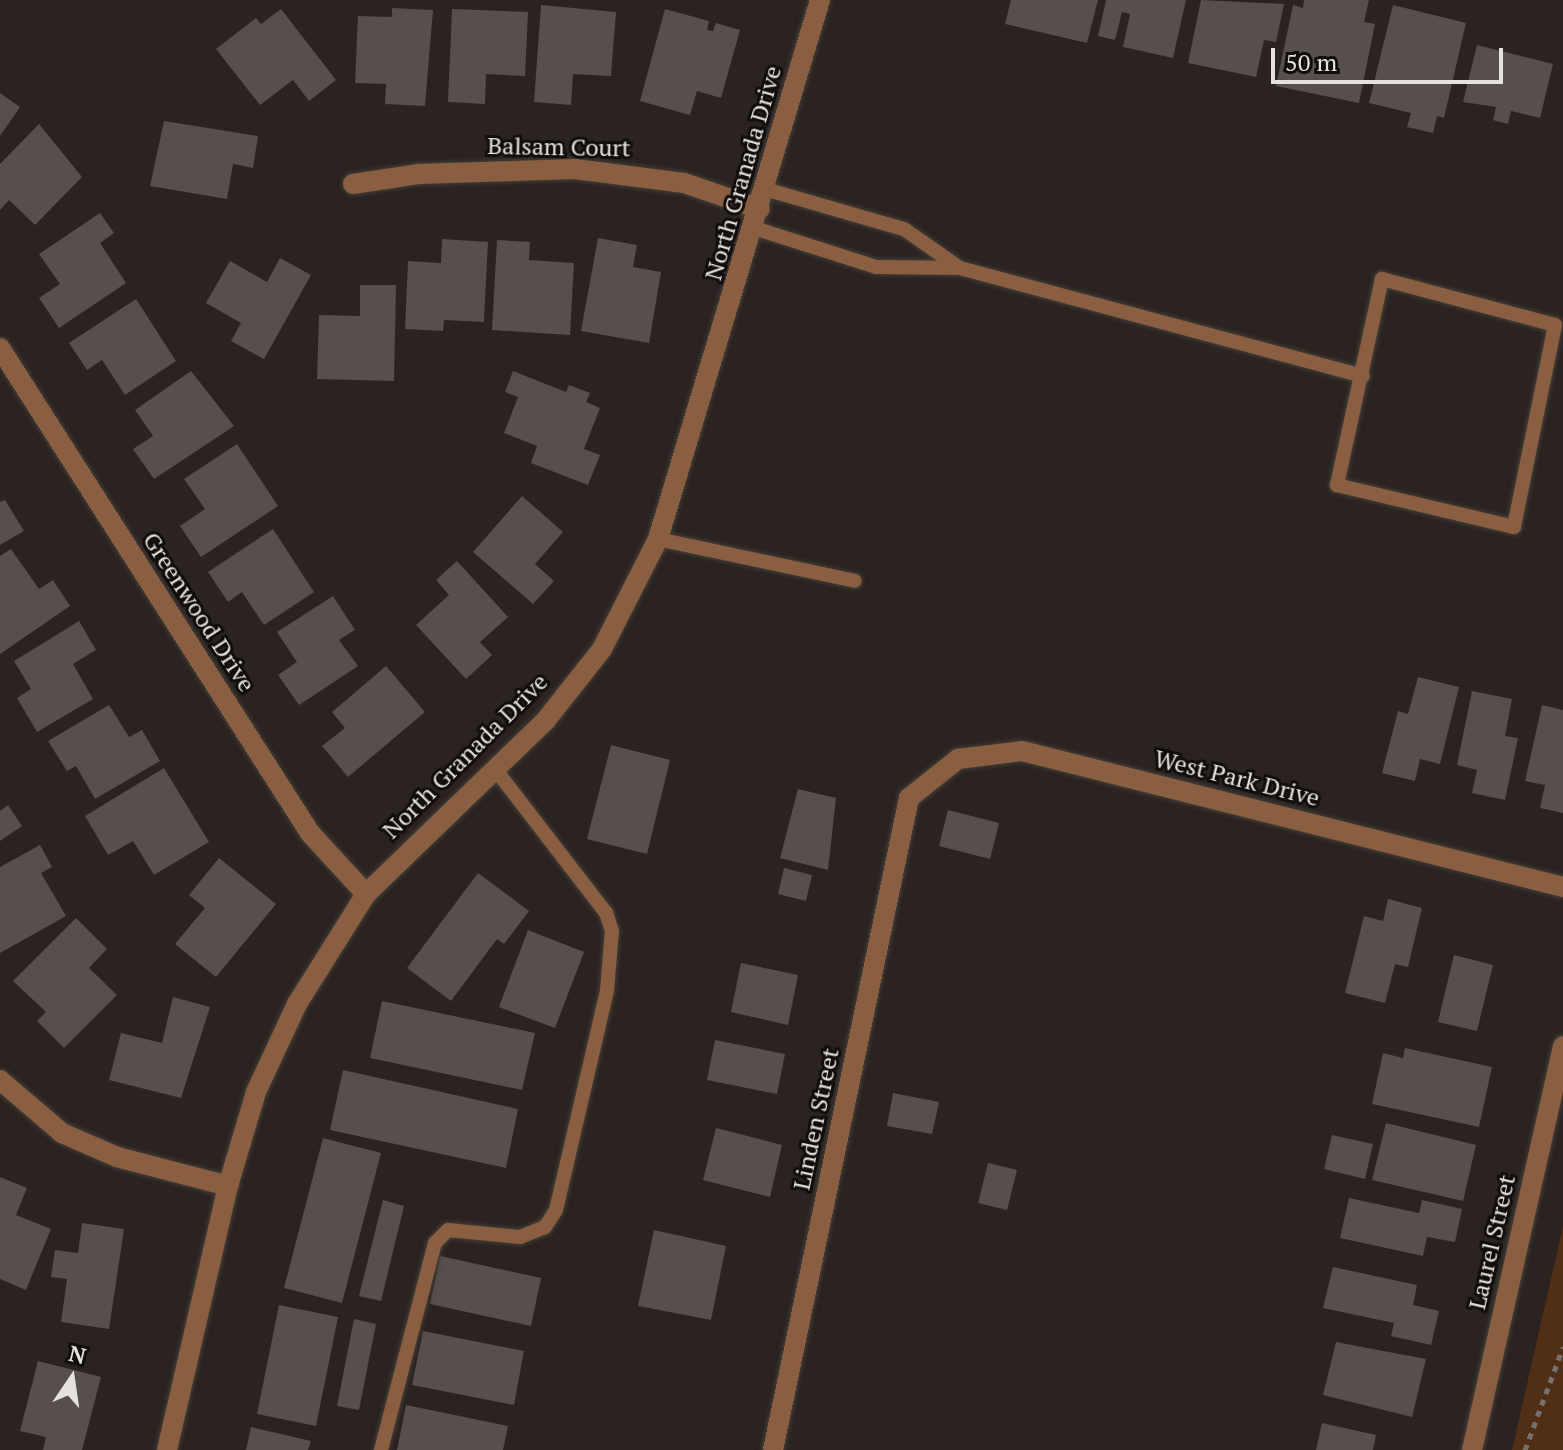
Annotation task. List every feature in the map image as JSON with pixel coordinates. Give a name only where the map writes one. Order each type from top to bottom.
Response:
[{"type":"street","name":"North Granada Drive","points":[[167,1450],[228,1186],[256,1092],[297,1004],[366,894],[546,720],[602,649],[658,539],[760,209],[820,0]]},
{"type":"street","name":"Balsam Court","points":[[353,184],[418,174],[575,169],[684,183],[760,209]]},
{"type":"street","name":"Greenwood Drive","points":[[0,348],[310,833],[366,894]]},
{"type":"street","name":"West Park Drive","points":[[909,798],[958,759],[1022,751],[1563,887]]},
{"type":"street","name":"Linden Street","points":[[773,1450],[909,798]]},
{"type":"street","name":"Laurel Street","points":[[1472,1450],[1563,1046]]},
{"type":"street","points":[[0,1080],[62,1133],[117,1157],[228,1186]]},
{"type":"lane","points":[[760,209],[876,267],[960,268],[1363,376]]},
{"type":"lane","points":[[760,209],[904,229],[960,268]]},
{"type":"lane","points":[[1382,279],[1555,325],[1514,527],[1337,485],[1363,376],[1382,279]]},
{"type":"lane","points":[[658,539],[855,581]]},
{"type":"lane","points":[[381,1450],[435,1243],[448,1230],[520,1237],[545,1227],[556,1210],[607,990],[612,931],[606,913],[495,769]]},
{"type":"path","points":[[1525,1450],[1563,1347]]},
{"type":"shaded area","points":[[1563,1226],[1563,1450],[1512,1450]]},
{"type":"building","points":[[1011,0],[1098,0],[1087,43],[1005,24]]},
{"type":"building","points":[[1106,0],[1186,0],[1173,58],[1123,47],[1130,14],[1122,12],[1115,40],[1098,36]]},
{"type":"building","points":[[1201,0],[1284,4],[1276,42],[1264,40],[1256,77],[1188,63]]},
{"type":"building","points":[[1304,0],[1369,0],[1364,22],[1375,24],[1359,103],[1276,86],[1293,5],[1303,8]]},
{"type":"building","points":[[541,5],[616,12],[611,76],[573,74],[571,105],[534,102]]},
{"type":"building","points":[[1393,5],[1466,23],[1444,118],[1437,116],[1433,133],[1407,127],[1411,113],[1369,103]]},
{"type":"building","points":[[392,8],[433,10],[425,106],[385,104],[386,84],[355,83],[358,16],[392,17]]},
{"type":"building","points":[[281,9],[336,80],[309,101],[293,80],[260,105],[216,49],[256,18],[261,24]]},
{"type":"building","points":[[452,9],[528,12],[525,76],[486,74],[485,104],[448,102]]},
{"type":"building","points":[[665,9],[709,21],[707,30],[713,31],[716,23],[740,30],[721,98],[697,91],[690,115],[640,101]]},
{"type":"building","points":[[1477,45],[1553,64],[1540,118],[1511,111],[1508,124],[1493,120],[1496,107],[1463,102]]},
{"type":"building","points":[[0,93],[20,107],[0,136]]},
{"type":"building","points":[[164,121],[258,136],[253,168],[233,164],[227,199],[150,186]]},
{"type":"building","points":[[39,124],[82,177],[35,225],[9,200],[0,210],[0,164]]},
{"type":"building","points":[[100,213],[114,233],[100,243],[126,283],[59,328],[39,298],[60,284],[39,254]]},
{"type":"building","points":[[598,238],[637,245],[633,267],[661,272],[649,343],[581,331]]},
{"type":"building","points":[[442,239],[488,242],[484,322],[444,320],[443,331],[405,329],[408,261],[441,263]]},
{"type":"building","points":[[497,240],[530,242],[529,260],[574,263],[570,335],[492,330]]},
{"type":"building","points":[[280,258],[311,275],[264,359],[231,341],[241,323],[206,303],[230,261],[267,282]]},
{"type":"building","points":[[360,285],[396,285],[394,381],[317,379],[319,315],[360,316]]},
{"type":"building","points":[[136,299],[176,361],[125,395],[102,360],[87,370],[69,343]]},
{"type":"building","points":[[191,371],[234,426],[154,479],[133,449],[153,436],[135,410]]},
{"type":"building","points":[[513,371],[566,392],[569,385],[590,393],[586,402],[600,408],[584,449],[600,455],[588,485],[531,463],[537,446],[504,433],[518,397],[505,392]]},
{"type":"building","points":[[237,444],[278,506],[201,557],[180,526],[205,509],[184,479]]},
{"type":"building","points":[[522,496],[563,532],[535,564],[554,581],[533,604],[473,552]]},
{"type":"building","points":[[5,500],[24,531],[0,545],[0,502]]},
{"type":"building","points":[[273,529],[314,592],[264,625],[242,592],[228,602],[208,572]]},
{"type":"building","points":[[11,549],[39,589],[53,580],[70,606],[0,654],[0,556]]},
{"type":"building","points":[[457,561],[508,617],[480,642],[492,655],[466,679],[416,625],[449,595],[436,580]]},
{"type":"building","points":[[333,596],[355,630],[339,640],[358,666],[299,705],[278,675],[297,662],[277,632]]},
{"type":"building","points":[[79,621],[96,650],[73,664],[93,699],[37,732],[17,698],[31,689],[14,661]]},
{"type":"building","points":[[386,666],[425,712],[348,777],[322,746],[345,728],[332,712]]},
{"type":"building","points":[[1418,677],[1459,687],[1440,764],[1420,759],[1415,781],[1382,773],[1398,711],[1408,714]]},
{"type":"building","points":[[1472,691],[1512,699],[1505,736],[1518,738],[1505,800],[1472,793],[1477,770],[1457,765]]},
{"type":"building","points":[[109,705],[129,737],[142,730],[160,761],[95,799],[76,766],[67,771],[48,741]]},
{"type":"building","points":[[1542,705],[1563,710],[1563,813],[1540,808],[1545,785],[1525,781]]},
{"type":"building","points":[[611,745],[670,760],[647,854],[587,839]]},
{"type":"building","points":[[164,768],[209,842],[154,875],[133,841],[108,855],[85,816]]},
{"type":"building","points":[[798,789],[836,798],[828,870],[780,858]]},
{"type":"building","points":[[8,805],[22,826],[0,841],[0,811]]},
{"type":"building","points":[[948,810],[999,823],[990,859],[939,846]]},
{"type":"building","points":[[40,845],[52,867],[41,873],[66,916],[0,953],[0,867]]},
{"type":"building","points":[[219,858],[276,904],[216,977],[175,944],[205,908],[189,895]]},
{"type":"building","points":[[784,868],[812,875],[806,901],[778,894]]},
{"type":"building","points":[[478,873],[529,911],[504,944],[497,939],[451,1001],[407,968]]},
{"type":"building","points":[[1388,899],[1422,908],[1408,967],[1395,964],[1385,1003],[1345,993],[1364,916],[1383,921]]},
{"type":"building","points":[[76,918],[107,949],[89,968],[117,995],[64,1048],[37,1021],[46,1012],[13,981]]},
{"type":"building","points":[[528,930],[584,952],[555,1028],[499,1007]]},
{"type":"building","points":[[1454,955],[1493,965],[1477,1031],[1438,1022]]},
{"type":"building","points":[[741,963],[798,975],[788,1025],[731,1012]]},
{"type":"building","points":[[173,997],[210,1007],[181,1098],[109,1080],[121,1033],[162,1043]]},
{"type":"building","points":[[382,1001],[535,1033],[522,1090],[370,1058]]},
{"type":"building","points":[[715,1040],[785,1054],[777,1094],[707,1080]]},
{"type":"building","points":[[1405,1048],[1492,1067],[1479,1127],[1372,1104],[1383,1053],[1403,1058]]},
{"type":"building","points":[[343,1070],[518,1109],[506,1168],[330,1130]]},
{"type":"building","points":[[893,1093],[939,1102],[932,1134],[887,1126]]},
{"type":"building","points":[[1386,1123],[1476,1145],[1463,1201],[1372,1180]]},
{"type":"building","points":[[716,1128],[782,1145],[770,1197],[703,1180]]},
{"type":"building","points":[[1332,1135],[1373,1144],[1365,1179],[1324,1169]]},
{"type":"building","points":[[323,1138],[381,1153],[342,1303],[284,1288]]},
{"type":"building","points":[[988,1163],[1017,1170],[1007,1210],[978,1203]]},
{"type":"building","points":[[0,1177],[27,1188],[16,1215],[51,1229],[26,1290],[0,1279]]},
{"type":"building","points":[[1349,1198],[1419,1213],[1422,1200],[1462,1209],[1455,1242],[1427,1237],[1423,1256],[1340,1238]]},
{"type":"building","points":[[383,1200],[404,1206],[381,1301],[359,1296]]},
{"type":"building","points":[[82,1223],[124,1229],[109,1329],[61,1322],[67,1279],[51,1277],[55,1250],[78,1253]]},
{"type":"building","points":[[654,1230],[726,1246],[711,1320],[638,1306]]},
{"type":"building","points":[[440,1256],[541,1278],[531,1326],[430,1304]]},
{"type":"building","points":[[1333,1267],[1417,1285],[1413,1305],[1439,1311],[1431,1345],[1391,1336],[1394,1323],[1323,1308]]},
{"type":"building","points":[[279,1305],[338,1317],[316,1426],[257,1414]]},
{"type":"building","points":[[354,1319],[376,1324],[359,1410],[337,1406]]},
{"type":"building","points":[[423,1331],[524,1351],[514,1405],[412,1385]]},
{"type":"building","points":[[1336,1342],[1426,1359],[1412,1417],[1323,1395]]},
{"type":"building","points":[[38,1361],[101,1377],[82,1450],[43,1450],[46,1437],[20,1431]]},
{"type":"building","points":[[406,1405],[508,1426],[503,1450],[397,1450]]},
{"type":"building","points":[[1322,1423],[1376,1435],[1373,1450],[1316,1450]]},
{"type":"building","points":[[251,1427],[311,1441],[308,1450],[246,1450]]}]
